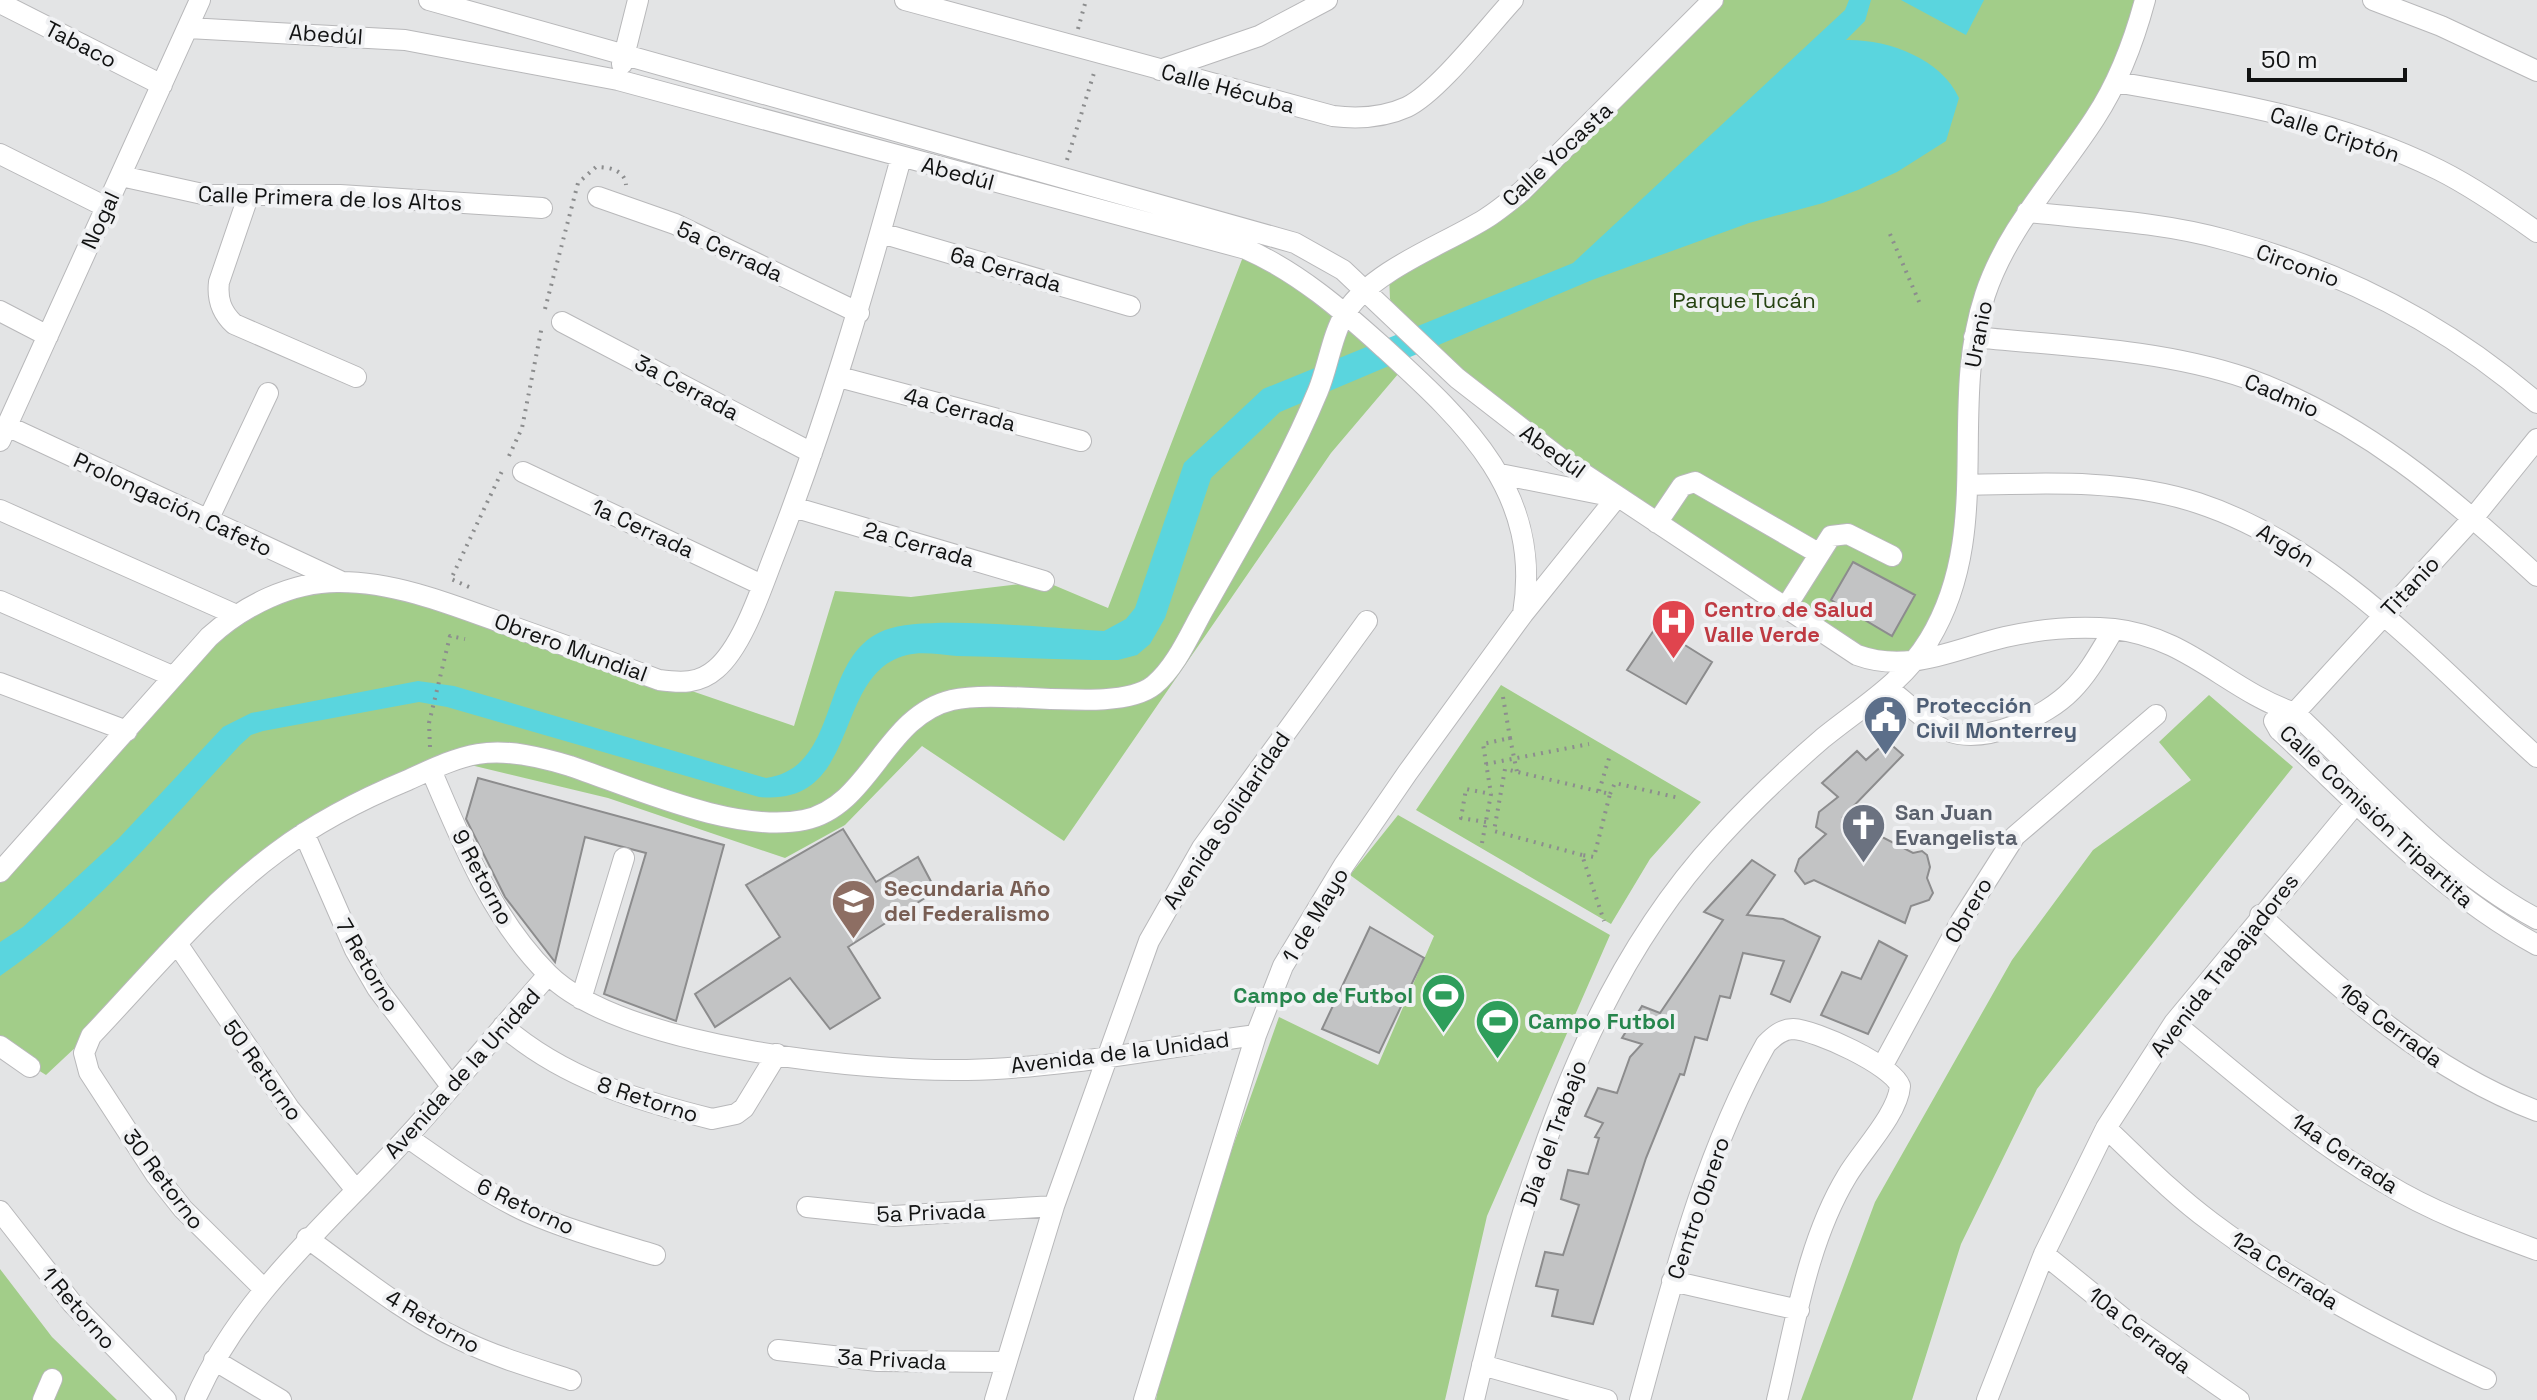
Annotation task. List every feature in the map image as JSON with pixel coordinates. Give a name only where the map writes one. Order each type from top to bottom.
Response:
[{"type":"street","name":"Nogal","points":[[3,434],[200,0]]},
{"type":"street","name":"Abedúl","points":[[429,0],[1295,243],[1343,270],[1457,378],[1617,497]]},
{"type":"street","points":[[618,80],[638,0]]},
{"type":"street","name":"Calle Hécuba","points":[[905,0],[1333,116],[1358,119],[1385,115],[1409,106],[1427,92],[1513,0]]},
{"type":"street","points":[[1160,70],[1259,36],[1327,0]]},
{"type":"street","name":"Calle Yocasta","points":[[1345,313],[1367,291],[1420,254],[1489,217],[1522,191],[1713,0]]},
{"type":"street","name":"Uranio","points":[[1888,688],[1915,662],[1932,635],[1956,582],[1967,526],[1967,426],[1974,337],[2001,254],[2027,212],[2096,117],[2116,82],[2145,0]]},
{"type":"street","points":[[2373,0],[2441,26],[2537,71]]},
{"type":"street","name":"Tabaco","points":[[0,3],[162,85]]},
{"type":"street","name":"Abedúl","points":[[188,28],[405,40],[618,80],[1246,249],[1274,261],[1345,313],[1441,400],[1465,426],[1500,474],[1525,544],[1527,588],[1523,614]]},
{"type":"street","name":"Calle Criptón","points":[[2116,82],[2230,102],[2300,119],[2373,143],[2440,171],[2537,232]]},
{"type":"street","points":[[0,154],[106,207]]},
{"type":"street","name":"Obrero Mundial","points":[[0,872],[127,731],[172,676],[234,614],[269,597],[340,581],[443,601],[659,680],[683,683],[701,679],[716,669],[732,652],[793,507],[859,313],[901,158]]},
{"type":"street","name":"Calle Primera de los Altos","points":[[121,176],[184,192],[248,197],[340,195],[542,208]]},
{"type":"street","points":[[248,197],[219,282],[218,293],[226,317],[234,324],[356,377]]},
{"type":"street","name":"5a Cerrada","points":[[598,197],[675,224],[859,313]]},
{"type":"street","name":"Circonio","points":[[2027,212],[2167,228],[2225,239],[2300,264],[2396,304],[2442,329],[2480,354],[2537,403]]},
{"type":"street","name":"6a Cerrada","points":[[881,233],[1130,306]]},
{"type":"street","points":[[0,311],[48,336]]},
{"type":"street","points":[[178,945],[274,854],[304,833],[353,805],[431,770],[478,754],[509,753],[550,760],[723,817],[769,824],[808,820],[832,808],[854,789],[893,738],[917,715],[944,702],[977,695],[1103,700],[1132,696],[1143,691],[1154,685],[1186,641],[1295,443],[1345,313]]},
{"type":"street","name":"3a Cerrada","points":[[562,322],[812,453]]},
{"type":"street","name":"Cadmio","points":[[1974,337],[2094,349],[2191,364],[2244,378],[2297,399],[2352,428],[2416,472],[2474,517],[2537,576]]},
{"type":"street","name":"4a Cerrada","points":[[839,377],[1081,441]]},
{"type":"street","points":[[208,520],[268,393]]},
{"type":"street","name":"Prolongación Cafeto","points":[[3,434],[208,520],[340,581]]},
{"type":"street","name":"Titanio","points":[[2279,730],[2474,517],[2537,439]]},
{"type":"street","name":"1a Cerrada","points":[[523,472],[762,585]]},
{"type":"street","points":[[1500,474],[1617,497]]},
{"type":"street","points":[[1657,523],[1682,486],[1695,482],[1818,553]]},
{"type":"street","name":"Argón","points":[[1968,485],[2052,482],[2133,488],[2196,502],[2255,525],[2310,557],[2382,616],[2537,757]]},
{"type":"street","name":"Calle Comisión Tripartita","points":[[1617,497],[1857,655],[1895,664],[1915,662],[2032,632],[2114,629],[2166,642],[2201,659],[2265,703],[2295,713],[2457,865],[2503,901],[2537,919]]},
{"type":"street","name":"1 de Mayo","points":[[1144,1400],[1256,1035],[1283,966],[1344,865],[1523,614],[1617,497]]},
{"type":"street","name":"2a Cerrada","points":[[793,507],[1044,581]]},
{"type":"street","points":[[0,510],[234,614]]},
{"type":"street","points":[[1786,607],[1831,536],[1840,534],[1892,556]]},
{"type":"street","points":[[0,601],[172,676]]},
{"type":"street","name":"Avenida Solidaridad","points":[[995,1400],[1054,1206],[1149,941],[1176,892],[1239,795],[1367,621]]},
{"type":"street","points":[[1888,688],[1928,720],[1951,732],[1990,732],[2063,699],[2082,679],[2114,629]]},
{"type":"street","points":[[0,683],[127,731]]},
{"type":"street","name":"Día del Trabajo","points":[[1474,1400],[1513,1247],[1564,1095],[1595,1023],[1632,955],[1669,897],[1717,840],[1825,737],[1888,688]]},
{"type":"street","name":"Calle Comisión Tripartita","points":[[2265,703],[2279,730],[2445,884],[2485,914],[2537,945]]},
{"type":"street","name":"Obrero","points":[[1883,1065],[1961,921],[2015,836],[2156,715]]},
{"type":"street","name":"9 Retorno","points":[[431,770],[489,896],[548,975]]},
{"type":"street","name":"Avenida Trabajadores","points":[[1989,1393],[2044,1254],[2106,1128],[2174,1023],[2260,915],[2357,802]]},
{"type":"street","name":"7 Retorno","points":[[304,833],[355,950],[377,988],[451,1086]]},
{"type":"street","points":[[581,999],[624,858]]},
{"type":"street","name":"16a Cerrada","points":[[2260,915],[2360,1005],[2426,1054],[2475,1084],[2537,1111]]},
{"type":"street","name":"30 Retorno","points":[[178,945],[91,1036],[84,1053],[89,1072],[156,1175],[208,1237],[264,1289]]},
{"type":"street","name":"50 Retorno","points":[[178,945],[289,1108],[356,1190]]},
{"type":"street","name":"Avenida de la Unidad","points":[[195,1400],[214,1360],[264,1289],[307,1238],[407,1137],[548,975],[581,999],[673,1033],[777,1054],[903,1068],[968,1070],[1256,1035]]},
{"type":"street","name":"14a Cerrada","points":[[2174,1023],[2333,1149],[2386,1184],[2469,1225],[2537,1250]]},
{"type":"street","name":"8 Retorno","points":[[503,1026],[526,1046],[570,1073],[712,1119],[736,1114],[744,1108],[777,1054]]},
{"type":"street","name":"Centro Obrero","points":[[1640,1400],[1672,1281],[1726,1129],[1766,1044],[1785,1030],[1804,1031],[1883,1065]]},
{"type":"street","points":[[0,1046],[30,1067]]},
{"type":"street","points":[[1777,1400],[1826,1219],[1846,1178],[1897,1102],[1900,1086],[1883,1065]]},
{"type":"street","name":"12a Cerrada","points":[[2106,1128],[2197,1211],[2272,1265],[2370,1323],[2486,1379]]},
{"type":"street","name":"6 Retorno","points":[[407,1137],[459,1173],[526,1211],[567,1228],[655,1255]]},
{"type":"street","name":"5a Privada","points":[[807,1207],[894,1216],[1054,1206]]},
{"type":"street","name":"1 Retorno","points":[[0,1211],[72,1303],[166,1400]]},
{"type":"street","name":"4 Retorno","points":[[307,1238],[399,1304],[458,1339],[494,1355],[571,1380]]},
{"type":"street","name":"10a Cerrada","points":[[2044,1254],[2134,1327],[2239,1400]]},
{"type":"street","points":[[1672,1281],[1799,1310]]},
{"type":"street","name":"3a Privada","points":[[778,1350],[878,1361],[1006,1362]]},
{"type":"street","points":[[214,1360],[281,1400]]},
{"type":"street","points":[[1482,1365],[1607,1400]]},
{"type":"street","points":[[43,1400],[52,1379]]},
{"type":"street","points":[[1989,1393],[2009,1400]]},
{"type":"path","points":[[1073,46],[1086,0]]},
{"type":"path","points":[[1068,155],[1101,53]]},
{"type":"path","points":[[472,588],[451,579],[522,428],[558,252],[578,183],[596,167],[610,167],[627,181],[621,205]]},
{"type":"path","points":[[1890,234],[1920,304]]},
{"type":"path","points":[[431,770],[429,723],[450,636],[465,639]]},
{"type":"path","points":[[1503,697],[1517,772]]},
{"type":"path","points":[[1482,843],[1491,794],[1483,744],[1510,738]]},
{"type":"path","points":[[1486,764],[1589,744]]},
{"type":"path","points":[[1599,791],[1610,755]]},
{"type":"path","points":[[1610,794],[1505,769],[1494,831],[1594,857],[1615,783],[1679,798]]},
{"type":"path","points":[[1486,822],[1461,818],[1466,789],[1491,794]]},
{"type":"path","points":[[1582,855],[1604,921]]},
{"type":"green space","name":"Parque Tucán","points":[[1713,0],[2145,0],[2130,45],[1985,296],[1964,551],[1925,647],[1891,655],[1857,655],[1617,497],[1407,332],[1390,299],[1389,274],[1489,217]]},
{"type":"green space","points":[[1246,249],[1404,367],[1331,453],[1064,841],[922,746],[845,825],[785,858],[608,798],[454,761],[304,833],[46,1075],[0,1046],[0,872],[209,637],[304,588],[397,590],[794,726],[835,591],[911,597],[1044,581],[1108,608]]},
{"type":"green space","points":[[1501,685],[1701,802],[1650,859],[1611,924],[1416,810]]},
{"type":"green space","points":[[2209,695],[2293,767],[2037,1089],[1961,1244],[1912,1400],[1801,1400],[1875,1202],[2012,960],[2093,850],[2191,780],[2159,742]]},
{"type":"green space","points":[[1398,815],[1610,935],[1487,1216],[1445,1400],[1156,1400],[1168,1329],[1279,1017],[1378,1065],[1434,936],[1350,875]]},
{"type":"green space","points":[[0,1269],[52,1337],[117,1400],[0,1400]]},
{"type":"water","points":[[1849,0],[1871,0],[1865,21],[1846,40],[1895,47],[1926,62],[1951,84],[1959,98],[1946,141],[1897,172],[1858,190],[1749,223],[1592,280],[1280,412],[1211,478],[1165,618],[1150,644],[1137,655],[1118,660],[1092,660],[925,653],[907,655],[883,667],[866,686],[831,761],[815,782],[792,795],[759,797],[447,707],[419,702],[263,731],[251,735],[240,745],[97,897],[0,976],[0,942],[23,927],[119,838],[223,727],[251,713],[418,681],[454,686],[766,778],[790,770],[808,754],[849,663],[864,643],[885,630],[904,625],[960,623],[1104,631],[1126,619],[1135,608],[1184,463],[1263,389],[1573,263],[1845,10]]},
{"type":"water","points":[[1901,0],[1984,0],[1966,35]]},
{"type":"building","points":[[1853,562],[1915,595],[1892,636],[1831,600]]},
{"type":"building","points":[[1656,627],[1712,662],[1686,704],[1627,670]]},
{"type":"building","name":"San Juan Evangelista","points":[[1887,741],[1903,755],[1843,817],[1913,853],[1922,851],[1927,855],[1930,867],[1927,878],[1933,893],[1929,900],[1911,906],[1905,923],[1814,880],[1805,884],[1795,871],[1799,859],[1826,834],[1816,827],[1819,812],[1838,797],[1822,783],[1857,751],[1866,760]]},
{"type":"building","points":[[478,778],[724,845],[676,1021],[604,994],[646,853],[585,837],[555,962],[505,897],[466,819]]},
{"type":"building","points":[[843,829],[876,882],[918,857],[936,891],[848,947],[880,998],[830,1029],[790,978],[715,1027],[695,994],[780,937],[746,885]]},
{"type":"building","points":[[1752,860],[1775,875],[1747,915],[1783,919],[1820,937],[1790,1002],[1771,994],[1784,961],[1743,953],[1730,998],[1720,996],[1707,1040],[1695,1037],[1684,1075],[1680,1074],[1646,1158],[1593,1324],[1552,1316],[1558,1290],[1536,1286],[1545,1252],[1563,1255],[1579,1205],[1561,1199],[1568,1170],[1588,1174],[1599,1138],[1595,1137],[1603,1123],[1585,1116],[1598,1088],[1617,1093],[1630,1057],[1642,1044],[1622,1038],[1642,1006],[1660,1013],[1723,920],[1704,912]]},
{"type":"building","points":[[1370,927],[1424,958],[1379,1053],[1322,1029]]},
{"type":"building","points":[[1879,941],[1907,956],[1868,1034],[1821,1015],[1842,972],[1861,979]]},
{"type":"place","name":"Centro de Salud Valle Verde","points":[[1673,661]]},
{"type":"place","name":"Protección Civil Monterrey","points":[[1885,757]]},
{"type":"place","name":"San Juan Evangelista","points":[[1864,864]]},
{"type":"place","name":"Secundaria Año del Federalismo","points":[[853,940]]},
{"type":"place","name":"Campo de Futbol","points":[[1444,1034]]},
{"type":"place","name":"Campo Futbol","points":[[1497,1060]]}]
